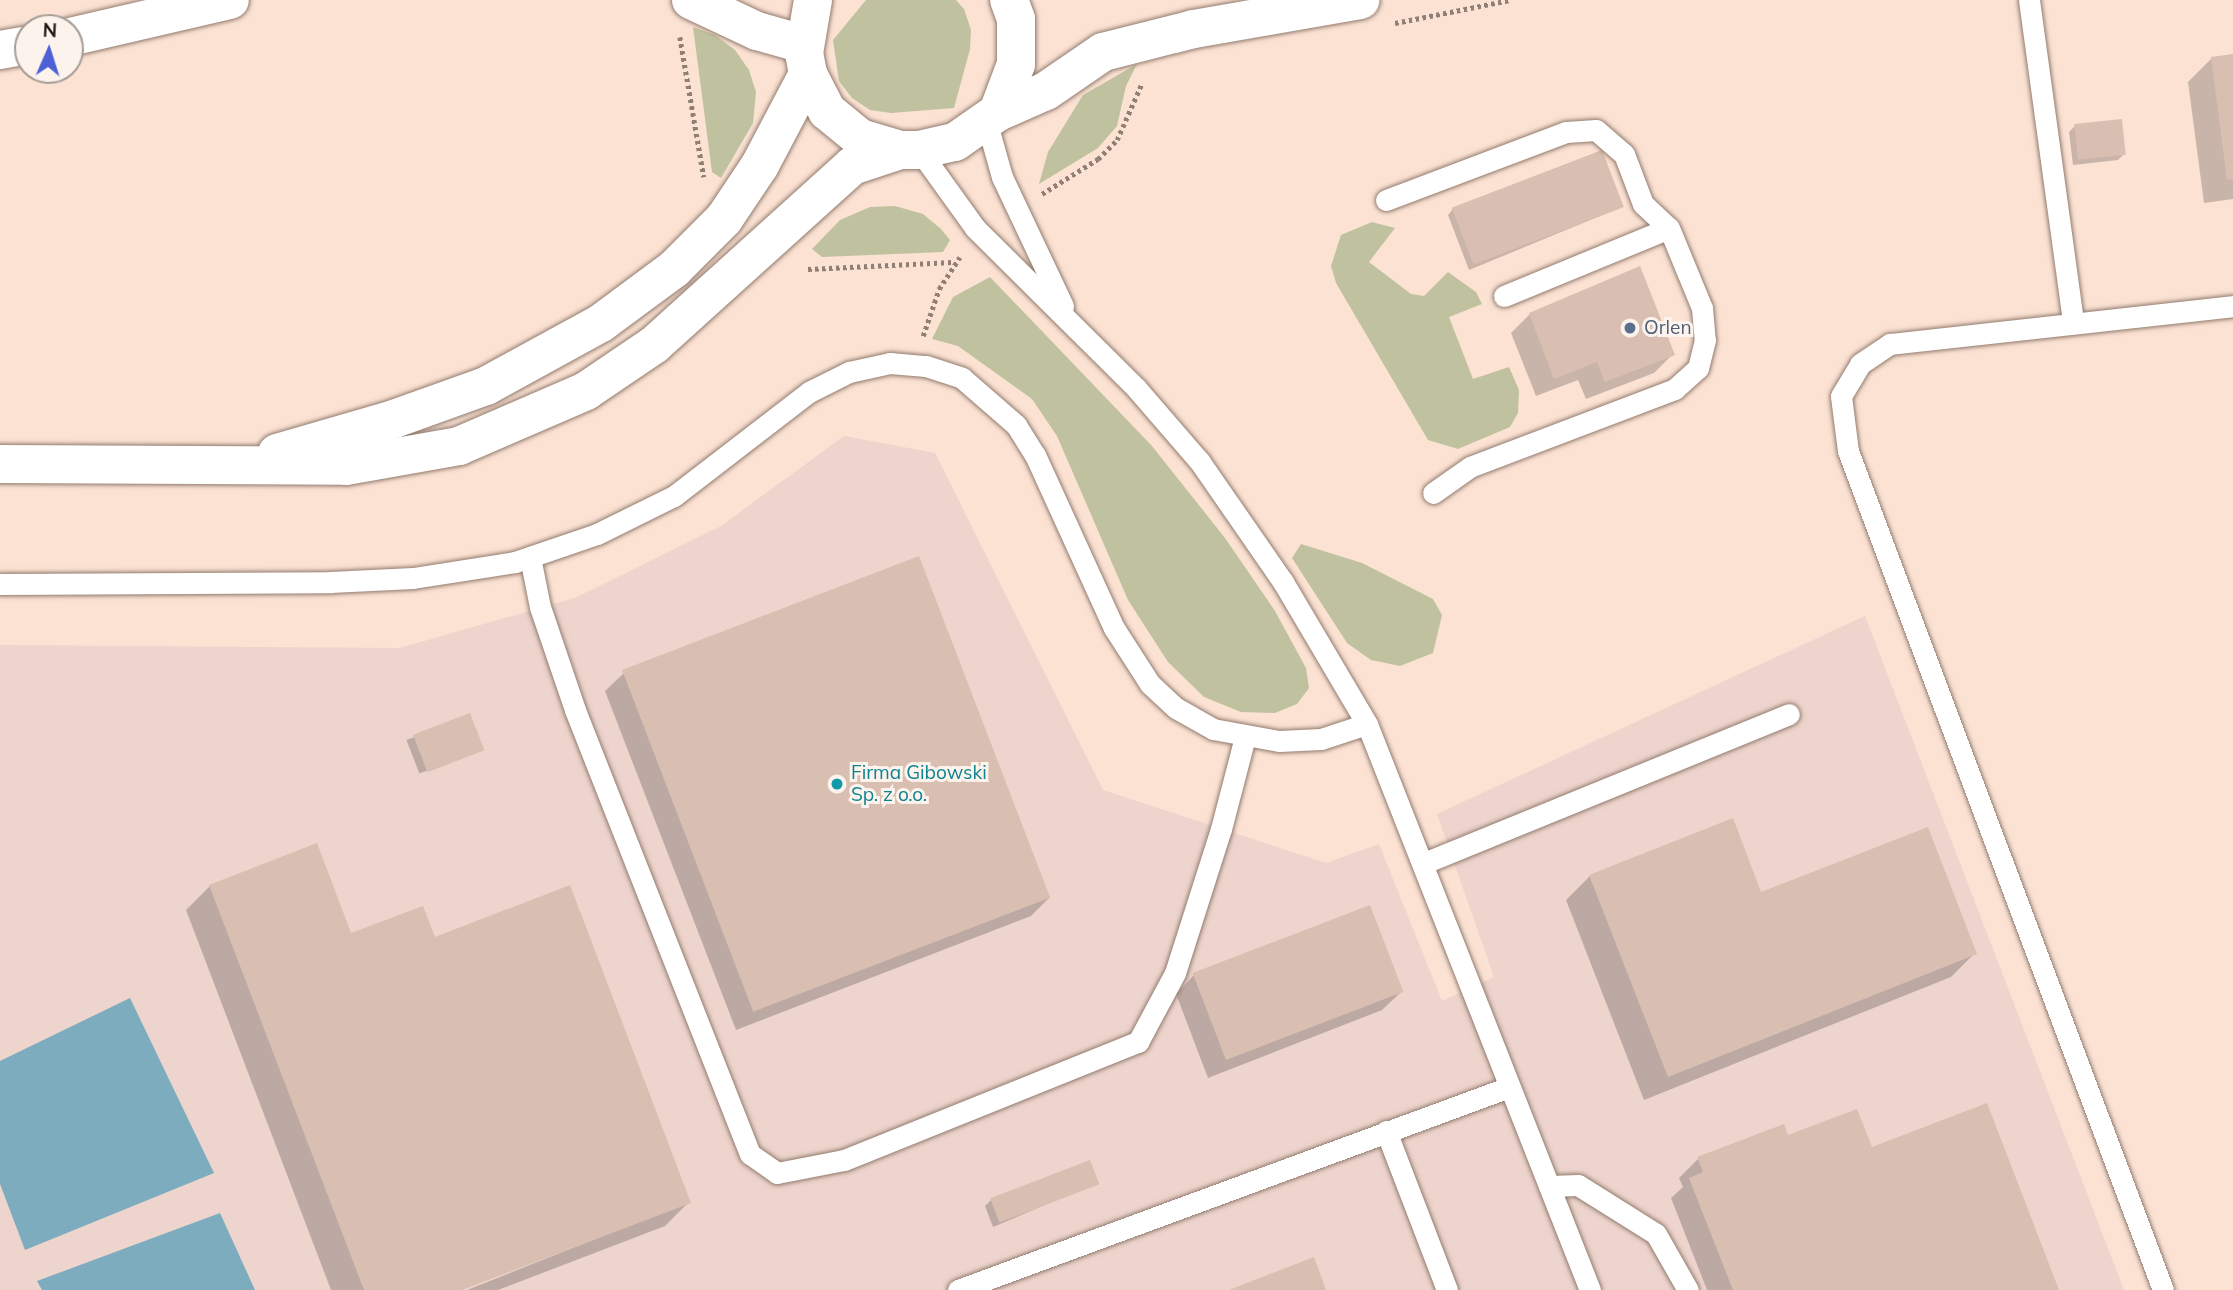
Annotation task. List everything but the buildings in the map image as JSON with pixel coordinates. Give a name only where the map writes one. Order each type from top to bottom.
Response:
[{"type":"main road","points":[[84,34],[230,0]]},
{"type":"main road","points":[[238,464],[394,419],[486,386],[601,323],[674,269],[724,219],[760,166],[805,59],[813,0]]},
{"type":"main road","points":[[992,116],[1016,64],[1016,19],[1009,0]]},
{"type":"main road","points":[[0,464],[346,466],[414,457],[459,446],[574,397],[654,345],[852,166],[910,150],[955,142],[992,116],[1046,91],[1103,52],[1194,29],[1361,0]]},
{"type":"main road","points":[[685,15],[757,31],[805,59],[816,93],[842,126],[860,138],[910,150]]},
{"type":"lane","points":[[2029,0],[2073,323]]},
{"type":"lane","points":[[992,116],[1002,177],[1070,321]]},
{"type":"lane","points":[[1386,200],[1566,132],[1596,130],[1624,154],[1643,204],[1669,228],[1702,308],[1705,340],[1698,368],[1675,389],[1471,467],[1433,493]]},
{"type":"lane","points":[[910,150],[975,228],[1070,321],[1200,462],[1283,582],[1367,724],[1590,1290]]},
{"type":"lane","points":[[1504,296],[1669,228]]},
{"type":"lane","points":[[2163,1290],[1848,452],[1842,424],[1841,396],[1860,364],[1890,344],[2233,306]]},
{"type":"lane","points":[[0,583],[372,580],[475,569],[530,556],[597,534],[674,496],[809,392],[849,372],[890,363],[917,365],[962,378],[1016,425],[1035,455],[1114,628],[1150,684],[1185,713],[1213,729],[1245,737],[1321,739],[1367,724]]},
{"type":"lane","points":[[530,556],[540,607],[575,710],[751,1154],[776,1174],[844,1160],[1138,1042],[1175,973],[1221,829],[1245,737]]},
{"type":"lane","points":[[1424,863],[1789,714]]},
{"type":"lane","points":[[958,1290],[1509,1087]]},
{"type":"lane","points":[[1387,1131],[1447,1290]]},
{"type":"lane","points":[[1549,1186],[1578,1185],[1656,1234],[1688,1290]]},
{"type":"path","points":[[685,15],[701,174],[710,186]]},
{"type":"path","points":[[1037,198],[1098,159],[1117,140],[1135,92],[1149,75]]},
{"type":"path","points":[[917,365],[926,320],[954,262],[966,252]]},
{"type":"path","points":[[808,269],[954,262]]},
{"type":"shaded area","points":[[844,436],[935,453],[1103,790],[1326,863],[1379,844],[1442,1001],[1494,977],[1437,814],[1865,616],[2124,1290],[0,1290],[0,645],[400,648],[575,598],[721,526]]},
{"type":"green space","points":[[866,0],[956,0],[964,9],[971,30],[970,49],[954,108],[891,113],[870,110],[852,98],[839,81],[833,40]]},
{"type":"green space","points":[[693,27],[715,35],[735,50],[749,70],[756,92],[753,123],[721,178],[712,172]]},
{"type":"green space","points":[[1137,64],[1126,86],[1117,126],[1098,148],[1039,184],[1048,152],[1083,95]]},
{"type":"green space","points":[[895,206],[923,214],[941,229],[950,240],[943,252],[822,257],[812,249],[840,220],[870,207]]},
{"type":"green space","points":[[1372,222],[1395,228],[1369,262],[1411,294],[1424,296],[1448,272],[1476,292],[1482,304],[1449,317],[1473,379],[1509,367],[1519,390],[1518,413],[1510,427],[1458,449],[1428,440],[1336,283],[1331,266],[1341,235]]},
{"type":"green space","points":[[990,277],[1152,446],[1225,538],[1275,611],[1306,668],[1309,688],[1297,704],[1275,713],[1241,712],[1204,697],[1168,662],[1128,600],[1057,436],[1032,399],[958,346],[932,339],[953,297]]},
{"type":"green space","points":[[1301,544],[1362,563],[1433,599],[1442,615],[1433,653],[1400,666],[1371,660],[1347,643],[1292,558]]},
{"type":"water","points":[[130,998],[214,1173],[25,1250],[0,1184],[0,1061]]},
{"type":"water","points":[[220,1213],[255,1290],[42,1290],[37,1281]]},
{"type":"place","name":"Orlen","points":[[1630,328]]},
{"type":"place","name":"Firma Gibowski Sp. z o.o.","points":[[837,784]]}]
